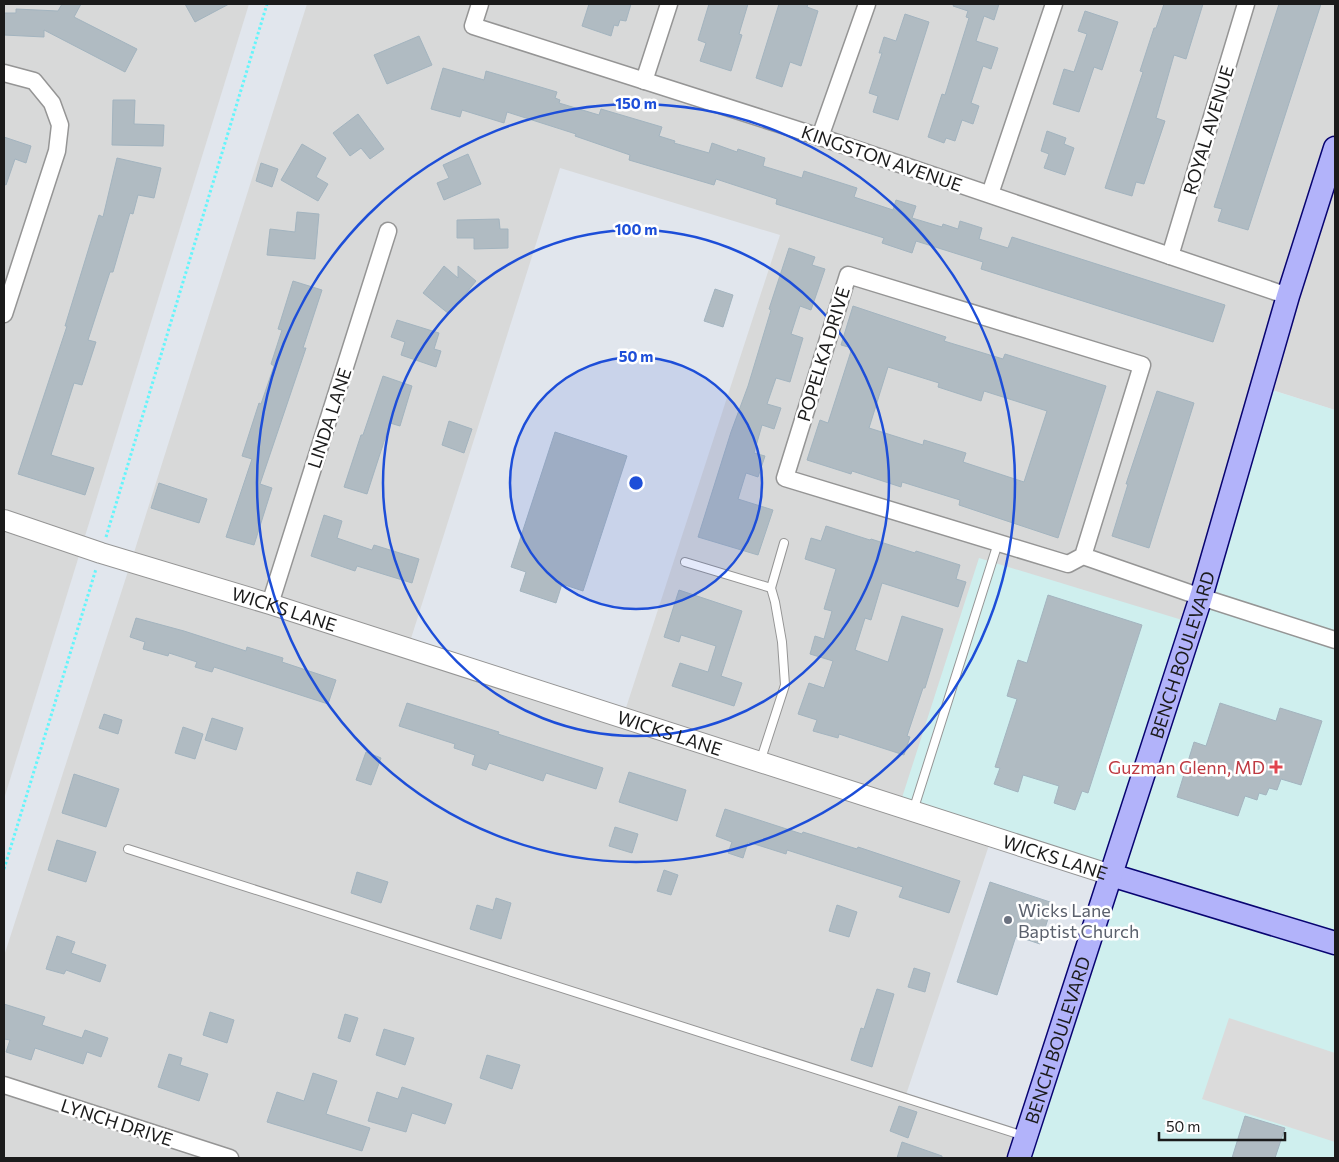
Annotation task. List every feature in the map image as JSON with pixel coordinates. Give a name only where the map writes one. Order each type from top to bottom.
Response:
[{"type":"main road","name":"BENCH BOULEVARD","points":[[1019,1158],[1201,597],[1288,296],[1335,148]]},
{"type":"main road","name":"WICKS LANE","points":[[1111,874],[1335,943]]},
{"type":"street","name":"KINGSTON AVENUE","points":[[480,4],[473,26],[820,137],[1288,296]]},
{"type":"street","points":[[644,81],[668,4]]},
{"type":"street","points":[[820,137],[867,4]]},
{"type":"street","points":[[990,194],[1054,4]]},
{"type":"street","name":"ROYAL AVENUE","points":[[1170,256],[1246,4]]},
{"type":"street","points":[[4,73],[34,81],[52,103],[60,125],[57,150],[4,314]]},
{"type":"street","name":"LINDA LANE","points":[[270,604],[388,231]]},
{"type":"street","name":"POPELKA DRIVE","points":[[848,274],[1142,365],[1083,556],[1068,564],[786,478],[848,274]]},
{"type":"street","name":"WICKS LANE","points":[[4,520],[101,553],[270,604],[1111,874]]},
{"type":"street","points":[[1083,556],[1201,597],[1335,640]]},
{"type":"street","name":"LYNCH DRIVE","points":[[4,1085],[230,1158]]},
{"type":"lane","points":[[760,762],[785,685],[782,642],[775,602],[770,588],[784,543]]},
{"type":"lane","points":[[913,811],[998,543]]},
{"type":"lane","points":[[685,562],[770,588]]},
{"type":"lane","points":[[128,849],[1026,1136]]},
{"type":"path","points":[[4,869],[267,4]]},
{"type":"shaded area","points":[[4,4],[249,4],[4,799]]},
{"type":"shaded area","points":[[307,4],[1335,4],[1335,410],[1263,387],[1192,623],[992,836],[905,1098],[1026,1137],[1019,1158],[4,1158],[4,956],[131,562]],"holes":[[[560,168],[780,235],[623,717],[408,648]]]},
{"type":"shaded area","points":[[1262,387],[1335,410],[1335,1158],[1020,1158],[1111,875],[899,807],[979,558],[1192,623]]},
{"type":"shaded area","points":[[1229,1018],[1335,1053],[1335,1142],[1202,1099]]},
{"type":"building","points":[[62,4],[81,4],[74,17],[137,49],[125,72],[44,30],[44,37],[4,35],[4,13],[16,13],[16,9],[58,11]]},
{"type":"building","points":[[185,4],[229,4],[195,22]]},
{"type":"building","points":[[589,4],[631,4],[626,21],[620,20],[618,26],[614,25],[611,36],[582,26]]},
{"type":"building","points":[[709,4],[748,4],[739,34],[742,35],[731,71],[700,61],[706,43],[698,40]]},
{"type":"building","points":[[779,4],[808,4],[807,7],[818,11],[801,66],[790,62],[782,87],[756,78]]},
{"type":"building","points":[[954,4],[999,4],[994,20],[984,16],[976,41],[998,48],[991,69],[983,66],[971,103],[979,106],[973,124],[962,120],[955,141],[946,138],[944,143],[928,137],[942,94],[945,95],[969,18],[966,17],[968,11],[953,6]]},
{"type":"building","points":[[1164,4],[1203,4],[1186,59],[1174,55],[1156,118],[1165,121],[1144,184],[1136,182],[1132,196],[1105,188],[1143,72],[1140,71]]},
{"type":"building","points":[[1279,4],[1321,4],[1248,230],[1218,221],[1222,209],[1214,207]]},
{"type":"building","points":[[1085,11],[1118,22],[1102,70],[1094,67],[1079,112],[1053,104],[1064,69],[1074,72],[1087,34],[1078,31]]},
{"type":"building","points":[[905,14],[929,22],[898,120],[873,112],[878,96],[869,93],[882,53],[879,53],[884,37],[896,41]]},
{"type":"building","points":[[419,36],[432,65],[387,84],[374,55]]},
{"type":"building","points":[[443,68],[484,80],[486,71],[557,92],[555,98],[560,100],[559,103],[599,115],[601,109],[662,127],[659,136],[675,141],[674,143],[709,153],[712,143],[737,152],[738,149],[765,158],[763,166],[802,178],[804,171],[857,188],[854,197],[893,210],[896,200],[916,206],[912,218],[942,227],[943,224],[958,229],[960,221],[982,228],[979,239],[1008,248],[1012,237],[1225,305],[1213,342],[981,269],[983,262],[916,241],[912,253],[882,243],[884,238],[776,204],[777,199],[716,179],[714,185],[629,160],[630,155],[575,136],[576,134],[507,112],[504,123],[462,110],[460,117],[431,109]]},
{"type":"building","points":[[113,100],[135,100],[134,124],[164,125],[163,146],[112,145]]},
{"type":"building","points":[[358,114],[384,149],[370,159],[361,148],[350,156],[333,133]]},
{"type":"building","points":[[1047,131],[1066,138],[1064,144],[1074,148],[1065,175],[1044,168],[1049,154],[1041,151]]},
{"type":"building","points":[[4,137],[31,146],[26,163],[15,159],[6,185],[4,184]]},
{"type":"building","points":[[302,144],[326,158],[316,177],[328,184],[318,201],[281,180]]},
{"type":"building","points":[[468,154],[481,184],[444,200],[437,183],[449,178],[443,165]]},
{"type":"building","points":[[117,158],[161,168],[154,198],[138,195],[133,214],[130,213],[113,272],[110,272],[88,340],[96,342],[82,385],[74,383],[51,455],[94,468],[85,495],[18,474],[67,326],[65,326],[99,215],[103,217]]},
{"type":"building","points":[[261,163],[278,169],[272,187],[256,181]]},
{"type":"building","points":[[297,212],[319,214],[315,259],[267,255],[270,229],[295,232]]},
{"type":"building","points":[[499,219],[500,229],[508,229],[508,248],[474,249],[474,238],[457,238],[457,220]]},
{"type":"building","points":[[789,248],[815,257],[812,265],[825,269],[811,310],[800,306],[791,334],[803,338],[790,382],[776,378],[767,404],[781,408],[774,429],[762,425],[754,453],[765,456],[758,477],[746,473],[738,499],[773,510],[758,555],[698,537],[731,432],[748,386],[771,310],[769,309]]},
{"type":"building","points":[[444,266],[458,278],[458,266],[476,281],[449,314],[423,293]]},
{"type":"building","points":[[293,281],[322,290],[303,348],[306,348],[260,484],[272,488],[254,545],[226,537],[252,459],[242,456],[259,403],[261,404],[274,366],[271,364],[282,330],[278,329]]},
{"type":"building","points":[[715,289],[733,295],[723,327],[704,321]]},
{"type":"building","points":[[853,306],[946,337],[944,341],[1003,359],[1005,354],[1106,386],[1058,538],[959,505],[960,500],[902,482],[901,487],[852,471],[851,474],[807,460],[820,420],[828,423],[852,348],[841,345]],"holes":[[[888,367],[939,383],[938,387],[981,401],[984,391],[1047,411],[1024,482],[963,462],[966,453],[924,440],[923,445],[869,428]]]},
{"type":"building","points":[[397,320],[439,333],[434,349],[441,351],[436,367],[401,355],[405,342],[391,337]]},
{"type":"building","points":[[383,376],[412,386],[400,426],[390,423],[367,494],[344,487]]},
{"type":"building","points":[[1157,391],[1194,403],[1149,548],[1112,536],[1128,484],[1126,484]]},
{"type":"building","points":[[449,421],[472,429],[464,453],[442,445]]},
{"type":"building","points":[[555,432],[627,456],[583,591],[562,584],[556,603],[520,591],[526,572],[511,567]]},
{"type":"building","points":[[159,483],[207,499],[199,523],[151,508]]},
{"type":"building","points":[[324,515],[342,521],[337,538],[372,550],[374,545],[419,559],[412,583],[357,566],[355,571],[311,556]]},
{"type":"building","points":[[826,526],[960,565],[956,579],[966,582],[958,607],[882,583],[871,620],[865,618],[855,650],[888,662],[902,616],[943,629],[925,688],[923,688],[907,736],[910,737],[904,755],[839,734],[838,738],[813,731],[817,720],[798,714],[809,683],[824,688],[833,661],[810,654],[815,636],[824,639],[832,611],[824,609],[836,569],[805,559],[811,538],[821,541]]},
{"type":"building","points":[[679,590],[742,611],[721,676],[742,683],[734,706],[672,686],[680,663],[708,672],[716,646],[681,635],[679,642],[664,637]]},
{"type":"building","points":[[1048,595],[1142,625],[1088,793],[1082,791],[1075,810],[1054,803],[1059,786],[1023,775],[1018,792],[994,784],[1000,768],[995,767],[1017,699],[1007,696],[1018,660],[1027,663]]},
{"type":"building","points":[[136,618],[246,651],[247,647],[283,658],[282,662],[336,680],[328,704],[214,667],[212,672],[195,667],[197,662],[169,653],[168,656],[143,649],[145,642],[130,637]]},
{"type":"building","points":[[407,703],[603,768],[596,789],[546,773],[543,781],[489,763],[486,770],[472,765],[475,755],[454,748],[455,744],[399,726]]},
{"type":"building","points":[[1220,703],[1276,721],[1280,708],[1322,721],[1301,785],[1281,779],[1277,790],[1269,788],[1266,795],[1259,793],[1257,800],[1245,796],[1238,816],[1177,797],[1194,742],[1206,746]]},
{"type":"building","points":[[104,714],[122,720],[118,734],[99,728]]},
{"type":"building","points":[[212,718],[243,728],[236,750],[205,740]]},
{"type":"building","points":[[183,727],[203,734],[195,759],[175,753]]},
{"type":"building","points":[[366,752],[381,758],[371,785],[356,780]]},
{"type":"building","points":[[629,772],[686,790],[677,821],[619,802]]},
{"type":"building","points":[[74,774],[119,789],[106,827],[62,813]]},
{"type":"building","points":[[725,809],[802,834],[803,832],[857,849],[858,847],[960,881],[949,913],[899,897],[903,887],[787,850],[786,854],[748,842],[743,858],[728,853],[732,842],[716,836]]},
{"type":"building","points":[[615,827],[638,834],[632,853],[609,846]]},
{"type":"building","points":[[57,840],[96,852],[86,882],[48,870]]},
{"type":"building","points":[[664,870],[678,875],[671,895],[657,891]]},
{"type":"building","points":[[357,872],[388,882],[381,903],[351,893]]},
{"type":"building","points":[[990,882],[1053,903],[1040,944],[1016,936],[997,995],[957,982]]},
{"type":"building","points":[[496,898],[511,903],[501,939],[470,929],[477,905],[493,910]]},
{"type":"building","points":[[837,905],[857,912],[849,937],[829,931]]},
{"type":"building","points":[[57,936],[75,942],[71,953],[106,965],[100,982],[66,970],[64,974],[46,969]]},
{"type":"building","points":[[914,968],[930,973],[925,992],[908,987]]},
{"type":"building","points":[[877,989],[894,994],[872,1067],[851,1060],[861,1028],[864,1029]]},
{"type":"building","points":[[4,1004],[45,1017],[42,1025],[82,1038],[85,1030],[108,1038],[101,1057],[87,1052],[83,1064],[35,1048],[31,1060],[6,1052],[10,1040],[4,1039]]},
{"type":"building","points":[[210,1012],[234,1020],[227,1043],[203,1035]]},
{"type":"building","points":[[345,1014],[358,1018],[350,1042],[338,1038]]},
{"type":"building","points":[[384,1029],[414,1038],[405,1065],[376,1055]]},
{"type":"building","points":[[169,1054],[182,1058],[180,1065],[208,1074],[199,1101],[158,1087]]},
{"type":"building","points":[[487,1055],[520,1065],[512,1089],[480,1078]]},
{"type":"building","points":[[313,1073],[337,1081],[326,1114],[370,1128],[362,1151],[267,1122],[277,1092],[304,1101]]},
{"type":"building","points":[[402,1087],[452,1104],[445,1124],[412,1113],[406,1132],[368,1121],[377,1092],[398,1099]]},
{"type":"building","points":[[899,1106],[917,1112],[908,1138],[890,1131]]},
{"type":"building","points":[[1245,1116],[1285,1128],[1275,1158],[1232,1158]]},
{"type":"building","points":[[902,1142],[942,1156],[942,1158],[897,1158]]},
{"type":"place","name":"Guzman Glenn, MD","points":[[1276,767]]},
{"type":"place","name":"Wicks Lane Baptist Church","points":[[1008,920]]}]
